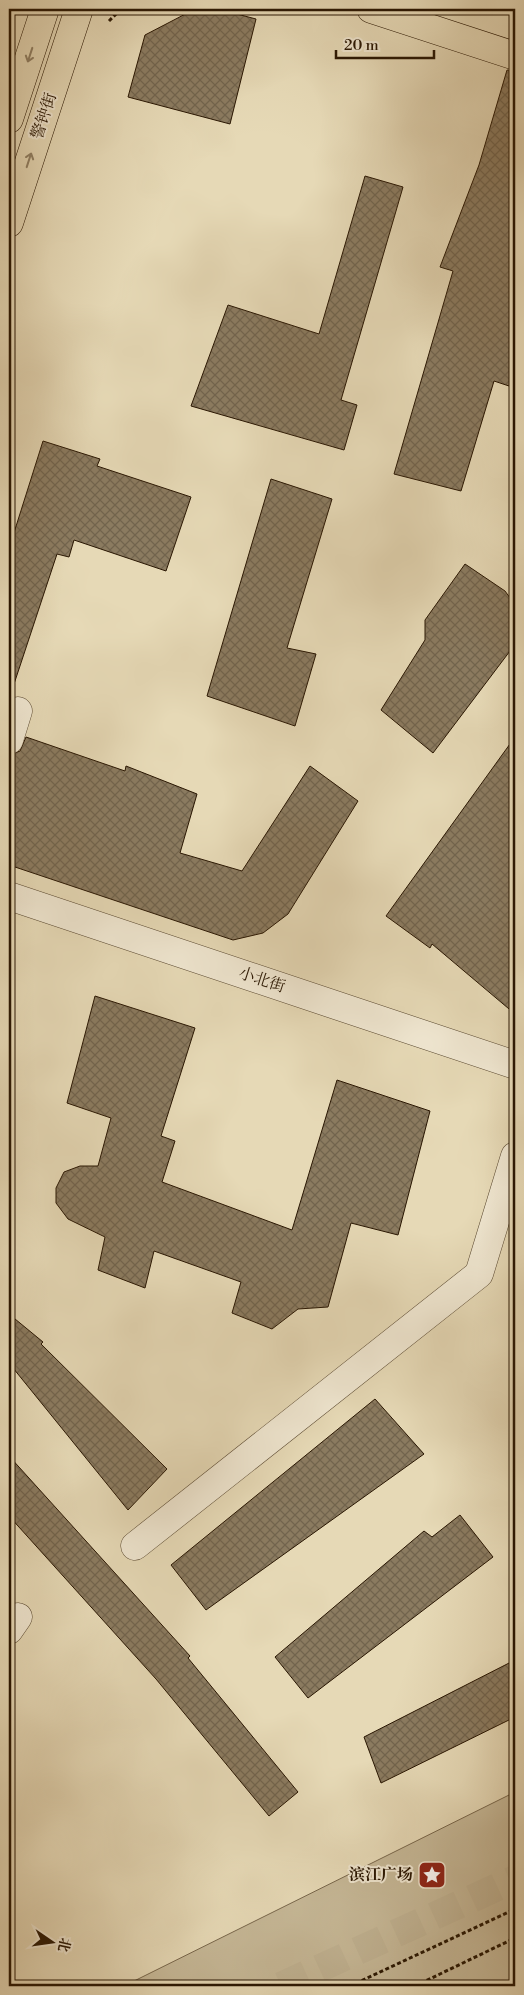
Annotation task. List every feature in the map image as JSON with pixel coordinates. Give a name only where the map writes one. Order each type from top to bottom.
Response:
[{"type":"main road","name":"警钟街","points":[[9,119],[45,9]]},
{"type":"main road","name":"警钟街","points":[[9,223],[79,9]]},
{"type":"main road","points":[[370,9],[515,56]]},
{"type":"street","points":[[9,740],[18,712]]},
{"type":"street","name":"小北街","points":[[9,896],[515,1064]]},
{"type":"street","points":[[135,1546],[479,1274],[515,1156]]},
{"type":"path","points":[[350,1986],[515,1909]]},
{"type":"path","points":[[414,1986],[515,1938]]},
{"type":"shaded area","name":"滨江广场","points":[[515,1792],[515,1986],[124,1986],[507,1796]]},
{"type":"building","points":[[195,9],[218,9],[256,19],[230,124],[128,97],[145,35]]},
{"type":"building","points":[[507,70],[515,71],[515,388],[494,381],[461,491],[394,474],[453,271],[440,267],[479,165]]},
{"type":"building","points":[[365,176],[403,187],[341,400],[357,405],[344,450],[191,406],[228,305],[319,334]]},
{"type":"building","points":[[43,441],[100,459],[97,466],[191,497],[166,571],[74,540],[69,557],[57,554],[14,684],[9,684],[9,539],[12,539]]},
{"type":"building","points":[[271,479],[332,499],[287,648],[316,654],[295,726],[207,696]]},
{"type":"building","points":[[465,564],[505,591],[513,602],[515,610],[515,639],[513,647],[433,753],[381,710],[425,640],[425,620]]},
{"type":"building","points":[[26,737],[125,771],[126,766],[197,794],[180,853],[242,871],[310,766],[358,801],[288,914],[263,933],[233,940],[9,865],[9,755],[20,751]]},
{"type":"building","points":[[515,737],[515,1014],[432,944],[430,948],[386,916]]},
{"type":"building","points":[[95,996],[195,1028],[161,1136],[175,1141],[162,1182],[292,1230],[337,1080],[430,1111],[398,1235],[351,1223],[328,1307],[298,1309],[272,1329],[232,1313],[241,1282],[154,1251],[145,1288],[98,1270],[105,1237],[68,1219],[56,1203],[56,1188],[64,1172],[80,1166],[98,1166],[111,1118],[67,1103]]},
{"type":"building","points":[[9,1314],[43,1342],[41,1344],[167,1469],[128,1510],[9,1363]]},
{"type":"building","points":[[375,1399],[424,1454],[206,1610],[171,1565]]},
{"type":"building","points":[[9,1456],[190,1656],[188,1658],[298,1792],[269,1816],[156,1679],[9,1516]]},
{"type":"building","points":[[460,1515],[493,1557],[308,1698],[275,1657],[424,1531],[432,1537]]},
{"type":"building","points":[[515,1660],[515,1717],[381,1783],[364,1737]]},
{"type":"tunnel","points":[[281,1986],[515,1879]]},
{"type":"place","name":"滨江广场","points":[[432,1875]]}]
